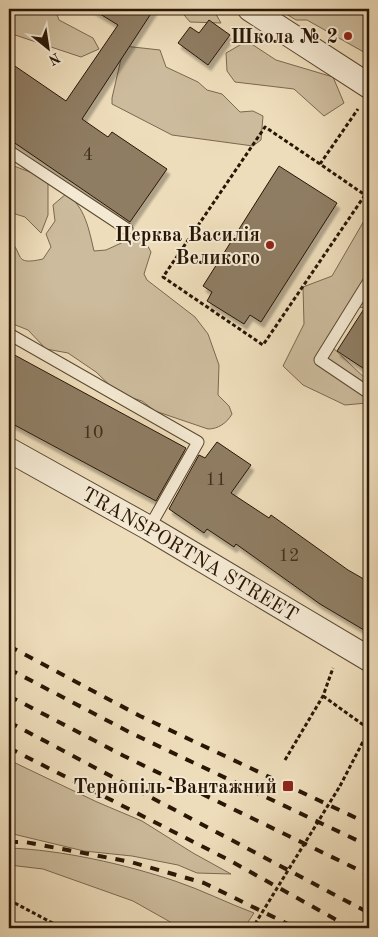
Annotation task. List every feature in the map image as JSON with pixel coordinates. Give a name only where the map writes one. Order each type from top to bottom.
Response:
[{"type":"street","points":[[250,9],[365,96]]},
{"type":"street","name":"TRANSPORTNA STREET","points":[[9,450],[148,528],[369,659]]},
{"type":"lane","points":[[9,151],[127,228]]},
{"type":"lane","points":[[369,281],[320,360],[369,393]]},
{"type":"lane","points":[[9,334],[198,442],[148,528]]},
{"type":"path","points":[[320,164],[365,96]]},
{"type":"path","points":[[265,127],[320,164],[365,195],[263,345],[163,277],[265,127]]},
{"type":"path","points":[[252,928],[340,786],[369,730],[323,696],[285,760]]},
{"type":"path","points":[[9,900],[62,928]]},
{"type":"shaded area","points":[[9,9],[55,9],[59,20],[93,38],[99,49],[81,57],[9,33]]},
{"type":"shaded area","points":[[179,9],[213,9],[221,23],[190,22]]},
{"type":"shaded area","name":"Школа № 2","points":[[278,9],[369,9],[369,55],[307,20],[296,20]]},
{"type":"shaded area","points":[[247,41],[276,60],[333,77],[344,103],[324,116],[294,89],[235,82],[227,71],[226,53]]},
{"type":"shaded area","points":[[124,46],[160,50],[166,67],[198,82],[207,90],[222,94],[240,112],[253,111],[263,116],[261,140],[253,146],[172,135],[112,104]]},
{"type":"shaded area","points":[[9,155],[14,166],[48,179],[48,215],[41,233],[25,217],[9,212]]},
{"type":"shaded area","points":[[66,194],[78,205],[82,212],[94,251],[106,250],[130,239],[144,239],[151,252],[144,274],[147,280],[195,317],[208,334],[219,365],[218,395],[229,406],[232,414],[222,425],[208,429],[155,411],[142,401],[119,394],[96,372],[68,353],[46,349],[28,330],[13,324],[9,318],[9,240],[23,260],[43,259],[51,247],[46,234],[55,221],[53,205]]},
{"type":"shaded area","points":[[365,219],[369,219],[369,308],[356,307],[329,344],[369,382],[369,401],[367,403],[345,405],[303,385],[283,366],[304,324],[303,287],[332,276]]},
{"type":"shaded area","points":[[9,760],[142,821],[231,874],[197,873],[178,865],[132,856],[84,851],[9,833]]},
{"type":"shaded area","points":[[9,848],[71,855],[135,869],[185,885],[254,913],[244,928],[181,928],[133,901],[43,869],[9,865]]},
{"type":"building","points":[[92,9],[154,9],[82,119],[108,137],[112,132],[167,169],[130,222],[9,139],[9,62],[66,101],[118,25]]},
{"type":"building","points":[[209,20],[230,35],[208,65],[178,43],[190,27],[199,33]]},
{"type":"building","name":"Церква Василія Великого","points":[[279,166],[337,203],[261,322],[250,315],[244,324],[207,301],[212,292],[203,286]]},
{"type":"building","points":[[369,301],[369,372],[337,351]]},
{"type":"building","points":[[9,352],[186,448],[156,501],[9,422]]},
{"type":"building","points":[[217,442],[251,465],[231,493],[269,518],[271,515],[348,570],[369,582],[369,633],[320,604],[236,544],[234,547],[207,529],[204,533],[169,509],[199,455],[205,458]]},
{"type":"railway","points":[[9,646],[140,716],[369,824]]},
{"type":"railway","points":[[9,669],[131,733],[369,846]]},
{"type":"railway","points":[[9,696],[124,756],[369,875]]},
{"type":"railway","points":[[9,722],[369,913]]},
{"type":"railway","points":[[9,748],[227,859],[351,928]]},
{"type":"railway","points":[[9,842],[25,842],[131,862],[204,883],[296,928]]},
{"type":"place","name":"Школа № 2","points":[[348,36]]},
{"type":"place","name":"Церква Василія Великого","points":[[270,245]]},
{"type":"place","name":"Тернопіль-Вантажний","points":[[288,786]]}]
